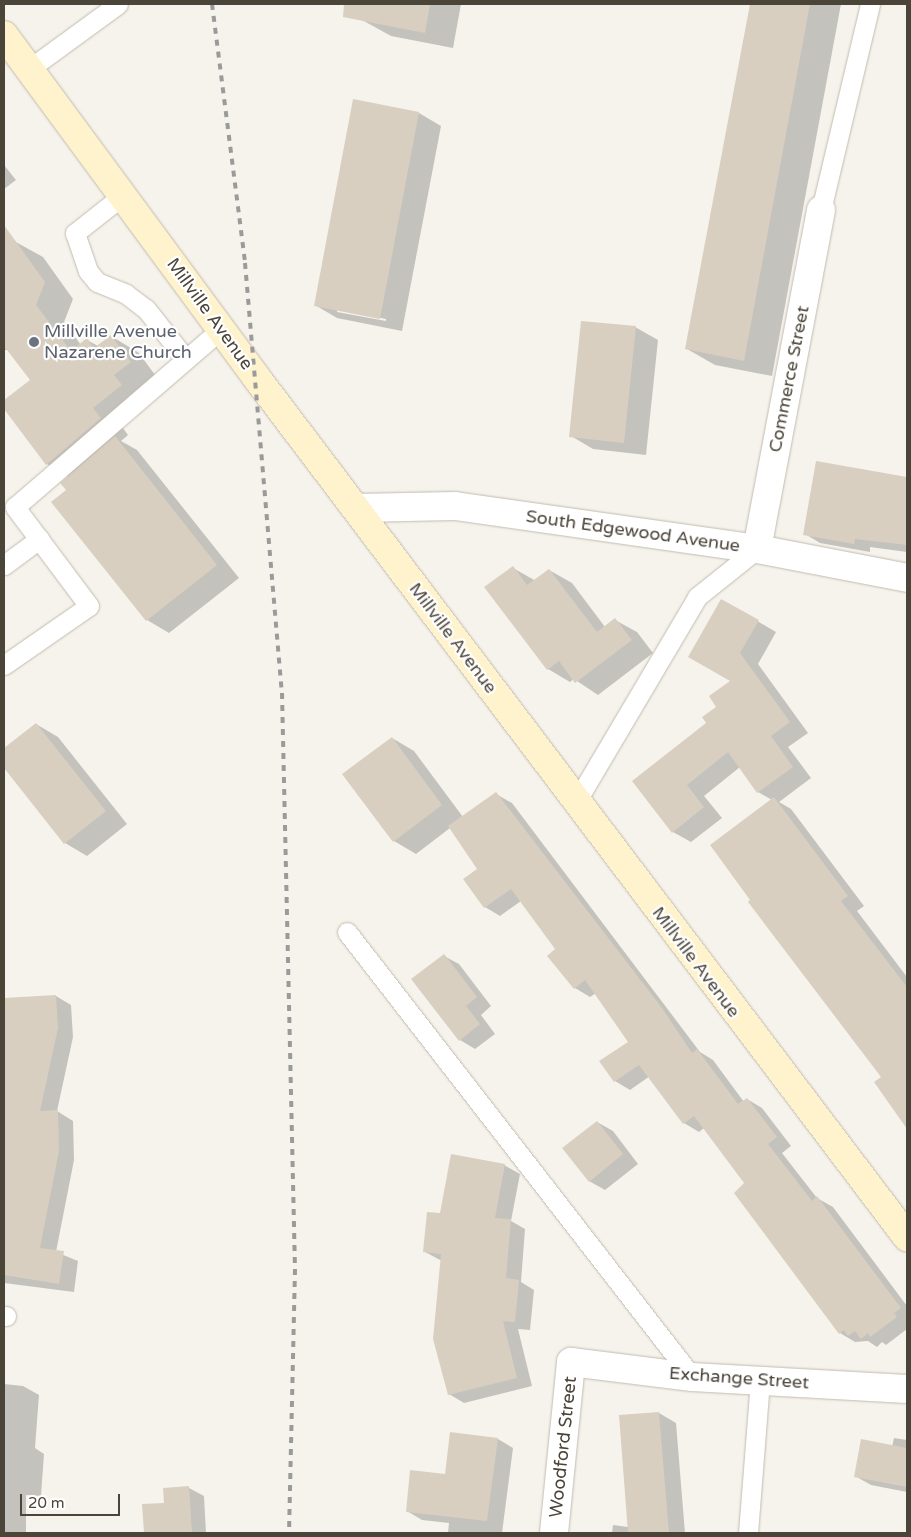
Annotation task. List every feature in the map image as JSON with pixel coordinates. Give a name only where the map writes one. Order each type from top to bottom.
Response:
[{"type":"main road","name":"Millville Avenue","points":[[4,35],[221,329],[576,802],[907,1237]]},
{"type":"street","name":"Commerce Street","points":[[757,549],[821,210]]},
{"type":"street","name":"South Edgewood Avenue","points":[[356,508],[455,506],[757,549],[907,578]]},
{"type":"street","name":"Exchange Street","points":[[571,1362],[692,1377],[907,1389]]},
{"type":"street","name":"Woodford Street","points":[[554,1533],[571,1362]]},
{"type":"lane","points":[[30,69],[118,4]]},
{"type":"lane","points":[[821,210],[870,4]]},
{"type":"lane","points":[[122,196],[75,233],[88,271],[97,282],[126,294],[146,309],[185,358]]},
{"type":"lane","points":[[4,665],[89,606],[15,507],[185,358],[221,329]]},
{"type":"lane","points":[[4,565],[40,539]]},
{"type":"lane","points":[[576,802],[697,597],[757,549]]},
{"type":"lane","points":[[347,932],[692,1377]]},
{"type":"lane","points":[[748,1533],[760,1381]]},
{"type":"building","points":[[344,4],[430,4],[425,33],[343,17]]},
{"type":"building","points":[[750,4],[810,4],[744,361],[685,349]]},
{"type":"building","points":[[353,99],[419,112],[380,319],[314,306]]},
{"type":"building","name":"Millville Avenue Nazarene Church","points":[[4,225],[45,282],[36,305],[71,351],[87,338],[94,348],[111,335],[131,362],[114,375],[122,385],[93,408],[101,418],[46,465],[4,409],[4,400],[30,380],[4,346]]},
{"type":"building","points":[[581,321],[636,326],[624,443],[569,437]]},
{"type":"building","points":[[115,436],[217,565],[146,621],[51,502],[66,490],[60,483]]},
{"type":"building","points":[[816,461],[907,477],[907,545],[855,539],[854,544],[803,535]]},
{"type":"building","points":[[513,566],[527,585],[549,569],[597,632],[615,618],[632,640],[575,683],[559,661],[547,670],[484,587]]},
{"type":"building","points":[[721,599],[759,620],[740,653],[790,722],[771,736],[793,767],[757,793],[728,752],[687,785],[704,807],[672,833],[632,781],[706,723],[702,717],[716,707],[709,696],[730,681],[688,657]]},
{"type":"building","points":[[36,723],[106,811],[64,844],[4,768],[4,748]]},
{"type":"building","points":[[392,737],[442,805],[393,842],[342,774]]},
{"type":"building","points":[[496,792],[662,1008],[692,1053],[697,1049],[738,1104],[747,1098],[777,1137],[768,1144],[812,1201],[817,1196],[901,1308],[894,1313],[897,1317],[870,1337],[868,1333],[861,1339],[855,1331],[848,1336],[844,1330],[839,1334],[734,1193],[744,1183],[694,1116],[683,1124],[639,1065],[614,1082],[599,1061],[628,1042],[585,980],[574,989],[547,956],[555,949],[511,889],[484,908],[463,879],[477,869],[448,826]]},
{"type":"building","points":[[774,797],[848,896],[841,901],[907,987],[907,1129],[874,1082],[881,1077],[748,902],[750,900],[710,845]]},
{"type":"building","points":[[444,954],[477,997],[466,1006],[480,1024],[459,1041],[411,979]]},
{"type":"building","points":[[56,995],[58,1028],[40,1111],[58,1110],[59,1151],[40,1248],[64,1251],[59,1284],[4,1275],[4,998]]},
{"type":"building","points":[[597,1121],[623,1154],[589,1182],[562,1148]]},
{"type":"building","points":[[451,1154],[505,1164],[495,1218],[511,1219],[506,1278],[519,1280],[515,1322],[503,1321],[517,1378],[448,1395],[433,1339],[441,1254],[423,1252],[427,1212],[440,1213]]},
{"type":"building","points":[[659,1412],[669,1533],[628,1533],[619,1415]]},
{"type":"building","points":[[450,1432],[498,1438],[487,1521],[406,1512],[410,1470],[445,1474]]},
{"type":"building","points":[[861,1439],[907,1448],[907,1487],[854,1477]]},
{"type":"building","points":[[189,1486],[192,1533],[144,1533],[142,1504],[164,1503],[163,1488]]},
{"type":"railway","points":[[212,4],[245,263],[282,693],[295,1269],[289,1533]]},
{"type":"place","name":"Millville Avenue Nazarene Church","points":[[34,342]]}]
